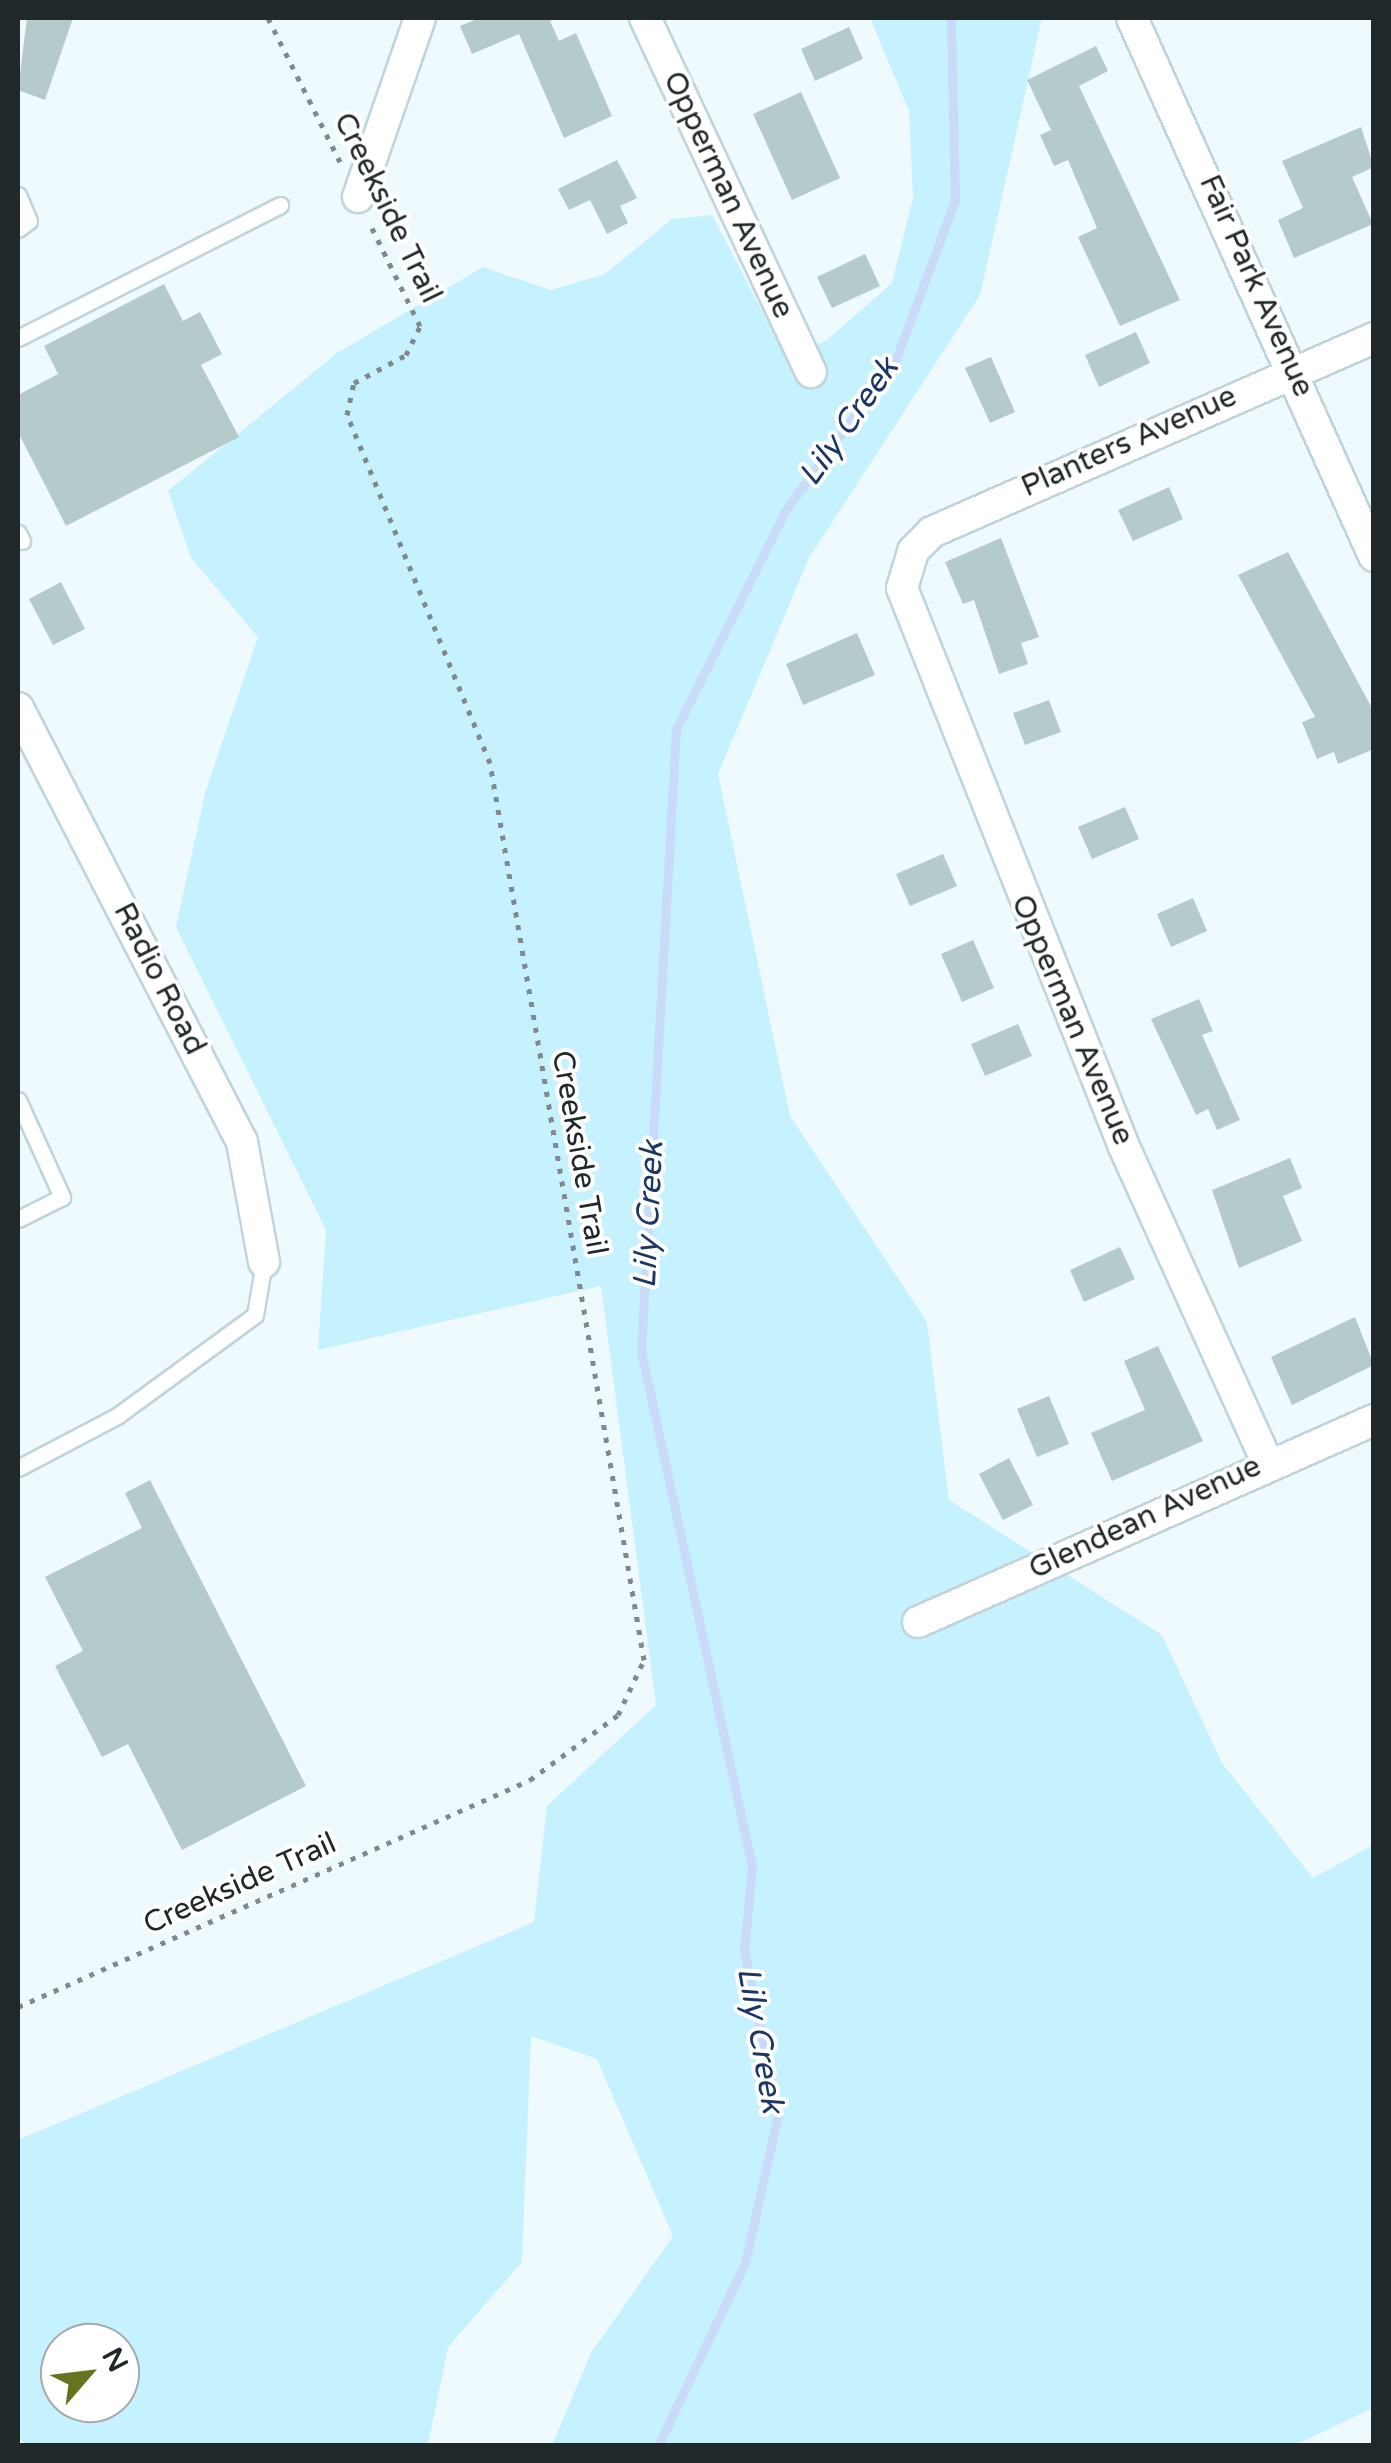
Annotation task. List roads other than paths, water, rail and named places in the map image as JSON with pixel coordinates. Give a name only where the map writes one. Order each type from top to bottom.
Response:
[{"type":"street","points":[[358,197],[420,18]]},
{"type":"street","name":"Opperman Avenue","points":[[645,18],[811,372]]},
{"type":"street","name":"Fair Park Avenue","points":[[1132,18],[1294,367],[1374,556]]},
{"type":"street","name":"Planters Avenue","points":[[904,570],[932,532],[1294,367],[1374,338]]},
{"type":"street","name":"Opperman Avenue","points":[[904,570],[905,608],[1021,899],[1268,1462]]},
{"type":"street","name":"Radio Road","points":[[18,708],[242,1142],[264,1262]]},
{"type":"street","name":"Glendean Avenue","points":[[918,1622],[1268,1462],[1374,1420]]},
{"type":"lane","points":[[18,195],[29,220],[18,228]]},
{"type":"lane","points":[[18,338],[280,205]]},
{"type":"lane","points":[[18,1100],[62,1197],[18,1220]]},
{"type":"lane","points":[[18,1468],[117,1416],[255,1315],[264,1262]]},
{"type":"waterway","name":"Lily Creek","points":[[658,2446],[745,2263],[778,2114],[744,1951],[752,1867],[641,1351],[676,729],[785,511],[896,359],[955,200],[951,18]]}]
